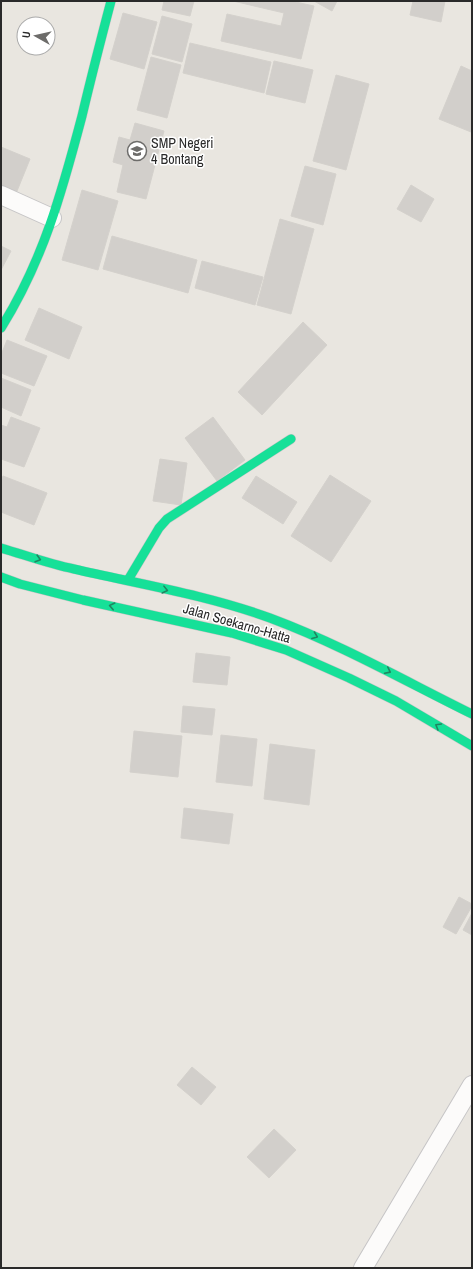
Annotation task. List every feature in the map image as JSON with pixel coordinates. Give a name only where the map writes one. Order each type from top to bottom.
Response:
[{"type":"main road","points":[[1,328],[7,309],[38,260],[69,162],[111,1]]},
{"type":"main road","points":[[128,580],[159,528],[168,519],[291,439]]},
{"type":"main road","name":"Jalan Soekarno-Hatta","points":[[1,548],[72,569],[128,580],[226,604],[269,618],[326,640],[472,714]]},
{"type":"main road","name":"Jalan Soekarno-Hatta","points":[[1,577],[20,584],[76,598],[232,633],[286,650],[396,701],[472,746]]},
{"type":"street","points":[[1,195],[52,218]]},
{"type":"street","points":[[362,1268],[472,1085]]},
{"type":"building","points":[[164,1],[194,1],[190,16],[162,10]]},
{"type":"building","points":[[233,1],[291,1],[314,6],[301,59],[221,41],[227,14],[281,26],[284,13]]},
{"type":"building","points":[[314,1],[337,1],[332,11]]},
{"type":"building","points":[[413,1],[445,1],[441,22],[410,15]]},
{"type":"building","points":[[123,13],[157,22],[144,69],[110,59]]},
{"type":"building","points":[[162,16],[192,24],[182,62],[152,54]]},
{"type":"building","points":[[190,43],[271,62],[264,93],[183,73]]},
{"type":"building","points":[[151,57],[181,65],[167,118],[137,110]]},
{"type":"building","points":[[274,61],[313,70],[305,103],[266,94]]},
{"type":"building","points":[[461,66],[472,71],[471,132],[439,119]]},
{"type":"building","points":[[336,75],[369,84],[346,170],[313,161]]},
{"type":"building","name":"SMP Negeri 4 Bontang","points":[[135,123],[164,131],[146,199],[117,192],[123,165],[113,162],[119,137],[130,140]]},
{"type":"building","points":[[1,147],[30,159],[15,196],[1,190]]},
{"type":"building","points":[[305,166],[336,174],[323,225],[291,216]]},
{"type":"building","points":[[411,185],[434,199],[421,222],[397,209]]},
{"type":"building","points":[[82,190],[118,201],[98,270],[62,260]]},
{"type":"building","points":[[280,219],[314,229],[291,314],[257,305]]},
{"type":"building","points":[[112,236],[197,260],[188,293],[103,269]]},
{"type":"building","points":[[1,246],[11,251],[1,270]]},
{"type":"building","points":[[202,261],[263,277],[255,305],[195,288]]},
{"type":"building","points":[[39,308],[82,327],[69,359],[25,340]]},
{"type":"building","points":[[303,322],[327,345],[262,415],[238,392]]},
{"type":"building","points":[[7,340],[47,356],[34,386],[1,373],[1,355]]},
{"type":"building","points":[[1,378],[31,390],[21,416],[1,407]]},
{"type":"building","points":[[11,417],[40,428],[24,467],[1,459],[1,425],[7,427]]},
{"type":"building","points":[[213,417],[245,460],[217,481],[185,438]]},
{"type":"building","points":[[160,459],[187,463],[181,505],[153,501]]},
{"type":"building","points":[[330,475],[371,501],[331,562],[291,536]]},
{"type":"building","points":[[3,476],[47,493],[34,525],[1,512],[1,482]]},
{"type":"building","points":[[256,476],[297,502],[283,524],[242,498]]},
{"type":"building","points":[[196,653],[230,657],[227,685],[193,682]]},
{"type":"building","points":[[183,706],[215,709],[212,735],[181,732]]},
{"type":"building","points":[[134,731],[182,736],[178,777],[130,772]]},
{"type":"building","points":[[221,735],[257,739],[252,786],[216,782]]},
{"type":"building","points":[[270,744],[315,750],[309,805],[264,799]]},
{"type":"building","points":[[184,808],[233,814],[229,844],[181,838]]},
{"type":"building","points":[[459,897],[472,904],[472,906],[456,934],[443,927]]},
{"type":"building","points":[[472,913],[472,935],[463,930]]},
{"type":"building","points":[[192,1067],[216,1087],[201,1105],[177,1085]]},
{"type":"building","points":[[274,1129],[296,1150],[269,1178],[247,1157]]},
{"type":"traffic: fast","points":[[1,328],[29,277],[40,252],[59,199],[111,1]]},
{"type":"traffic: fast","points":[[128,580],[159,528],[167,519],[291,439]]},
{"type":"traffic: fast","points":[[1,548],[65,567],[197,596],[270,618],[322,639],[472,714]]},
{"type":"traffic: fast","points":[[1,577],[20,584],[83,600],[232,633],[286,650],[396,701],[472,746]]},
{"type":"place","name":"SMP Negeri 4 Bontang","points":[[137,151]]}]
